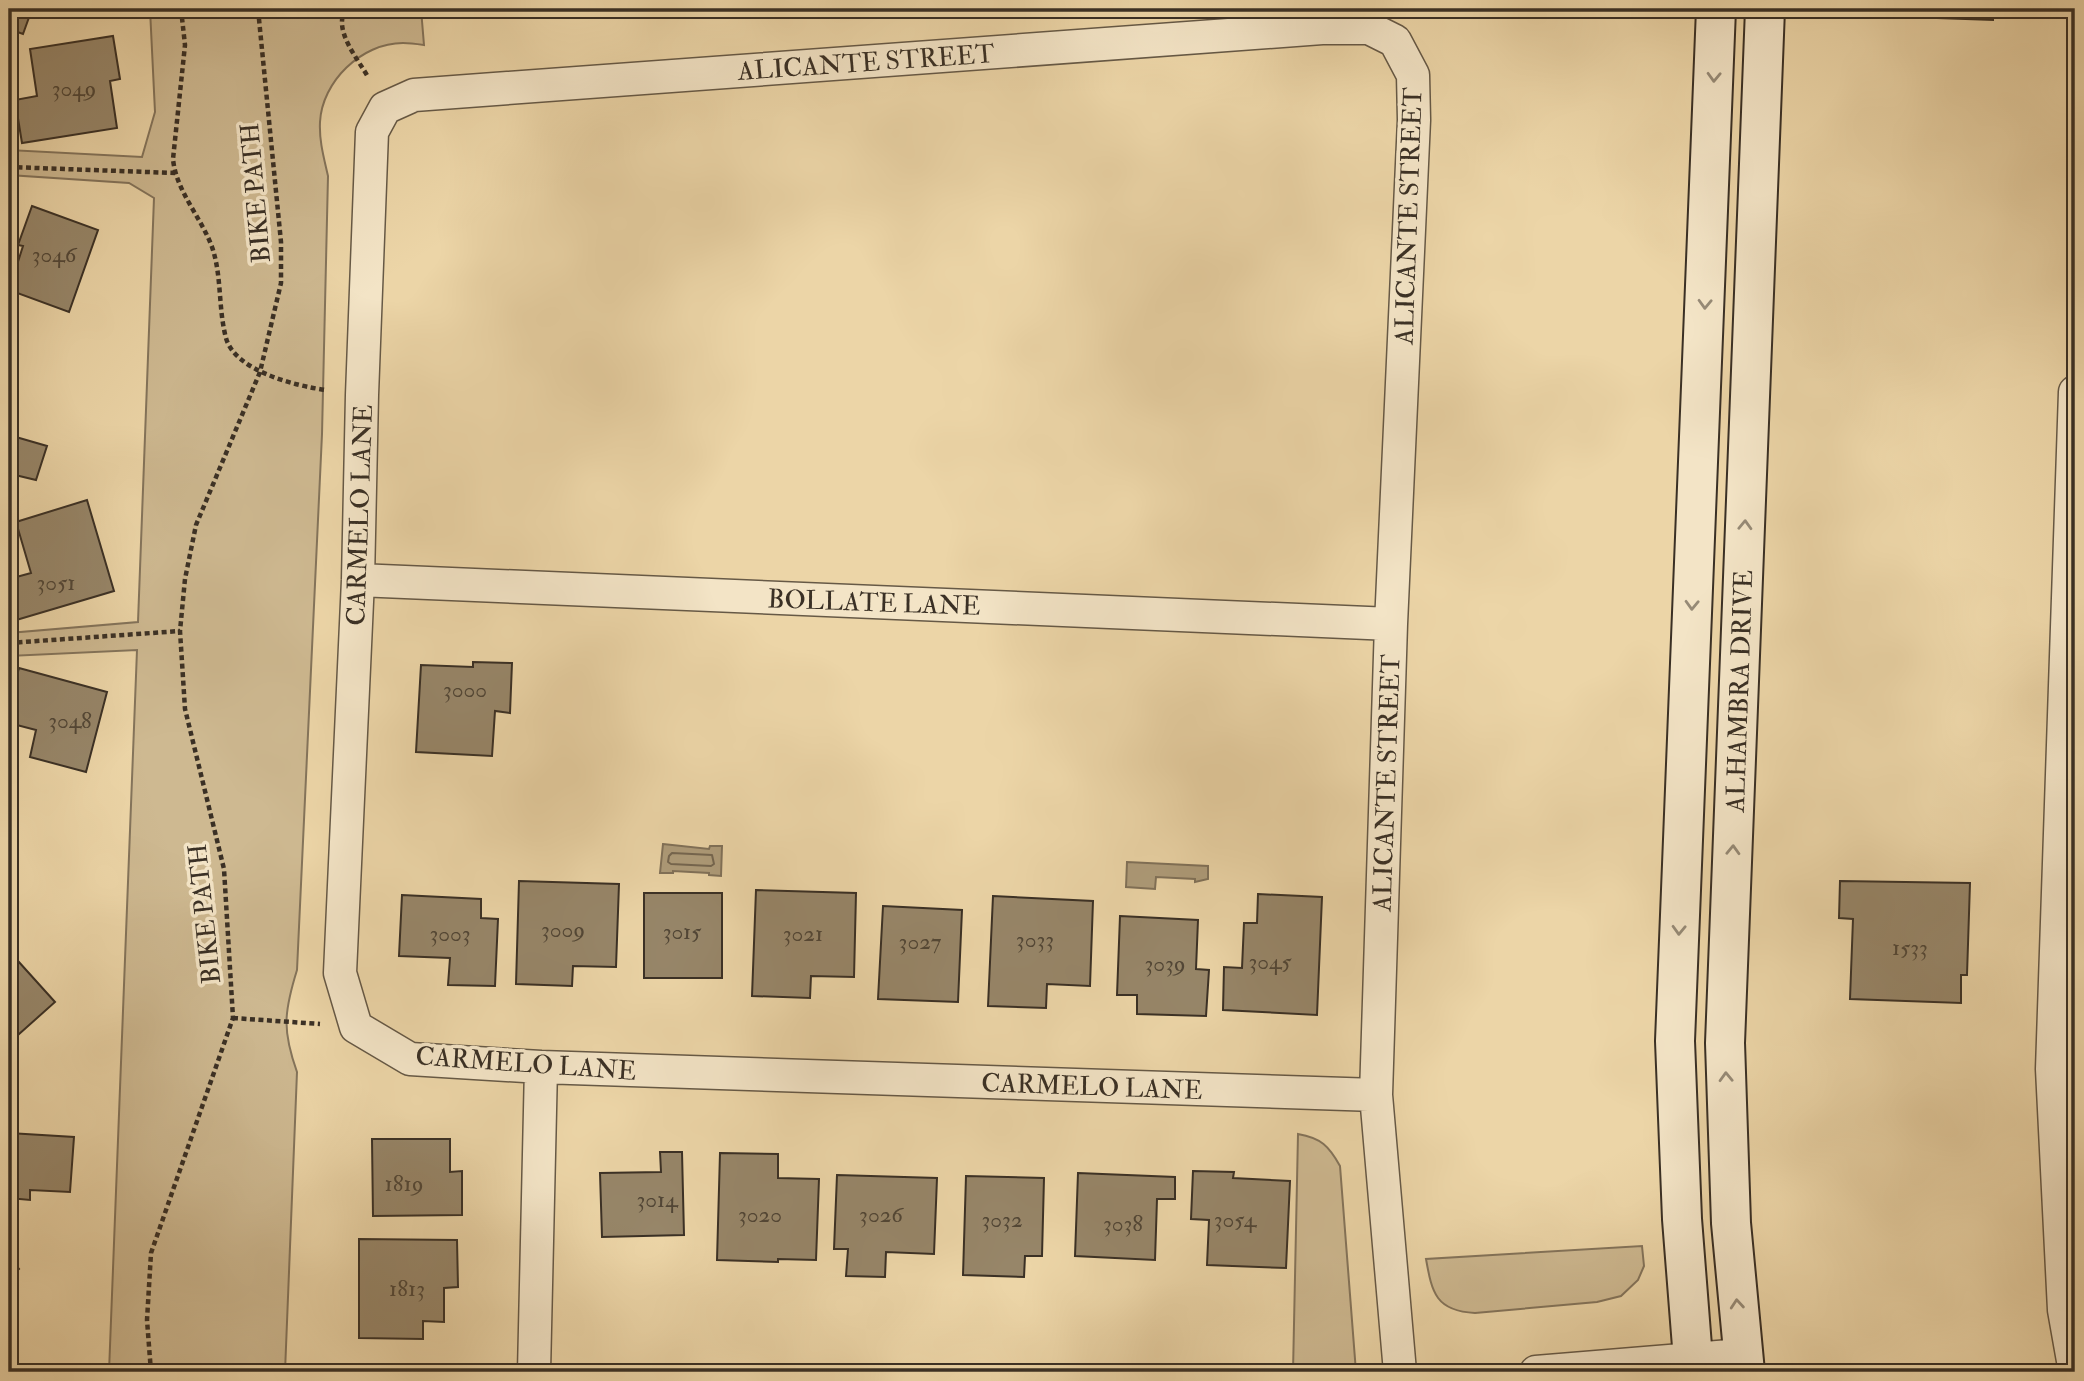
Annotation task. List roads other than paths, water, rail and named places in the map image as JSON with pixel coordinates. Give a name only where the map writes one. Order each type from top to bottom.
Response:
[{"type":"main road","name":"ALHAMBRA DRIVE","points":[[1693,1366],[1682,1219],[1675,1041],[1716,9]]},
{"type":"main road","name":"ALHAMBRA DRIVE","points":[[1743,1364],[1731,1223],[1725,1043],[1765,9]]},
{"type":"street","name":"ALICANTE STREET","points":[[385,108],[414,94],[1322,28],[1369,28],[1395,41],[1413,75],[1413,120],[1391,624],[1376,1095],[1400,1372]]},
{"type":"street","name":"CARMELO LANE","points":[[385,108],[372,132],[358,580],[340,973],[356,1027],[410,1059],[541,1068],[1376,1095]]},
{"type":"street","points":[[2075,392],[2052,1069],[2064,1310],[2075,1372]]},
{"type":"street","name":"BOLLATE LANE","points":[[358,580],[1391,624]]},
{"type":"street","points":[[534,1372],[541,1068]]},
{"type":"street","points":[[1536,1372],[1743,1364]]},
{"type":"water","points":[[663,844],[709,849],[710,846],[722,846],[721,876],[673,871],[660,873]]},
{"type":"water","points":[[1127,862],[1208,866],[1208,879],[1195,882],[1195,879],[1156,877],[1155,889],[1126,887]]}]
